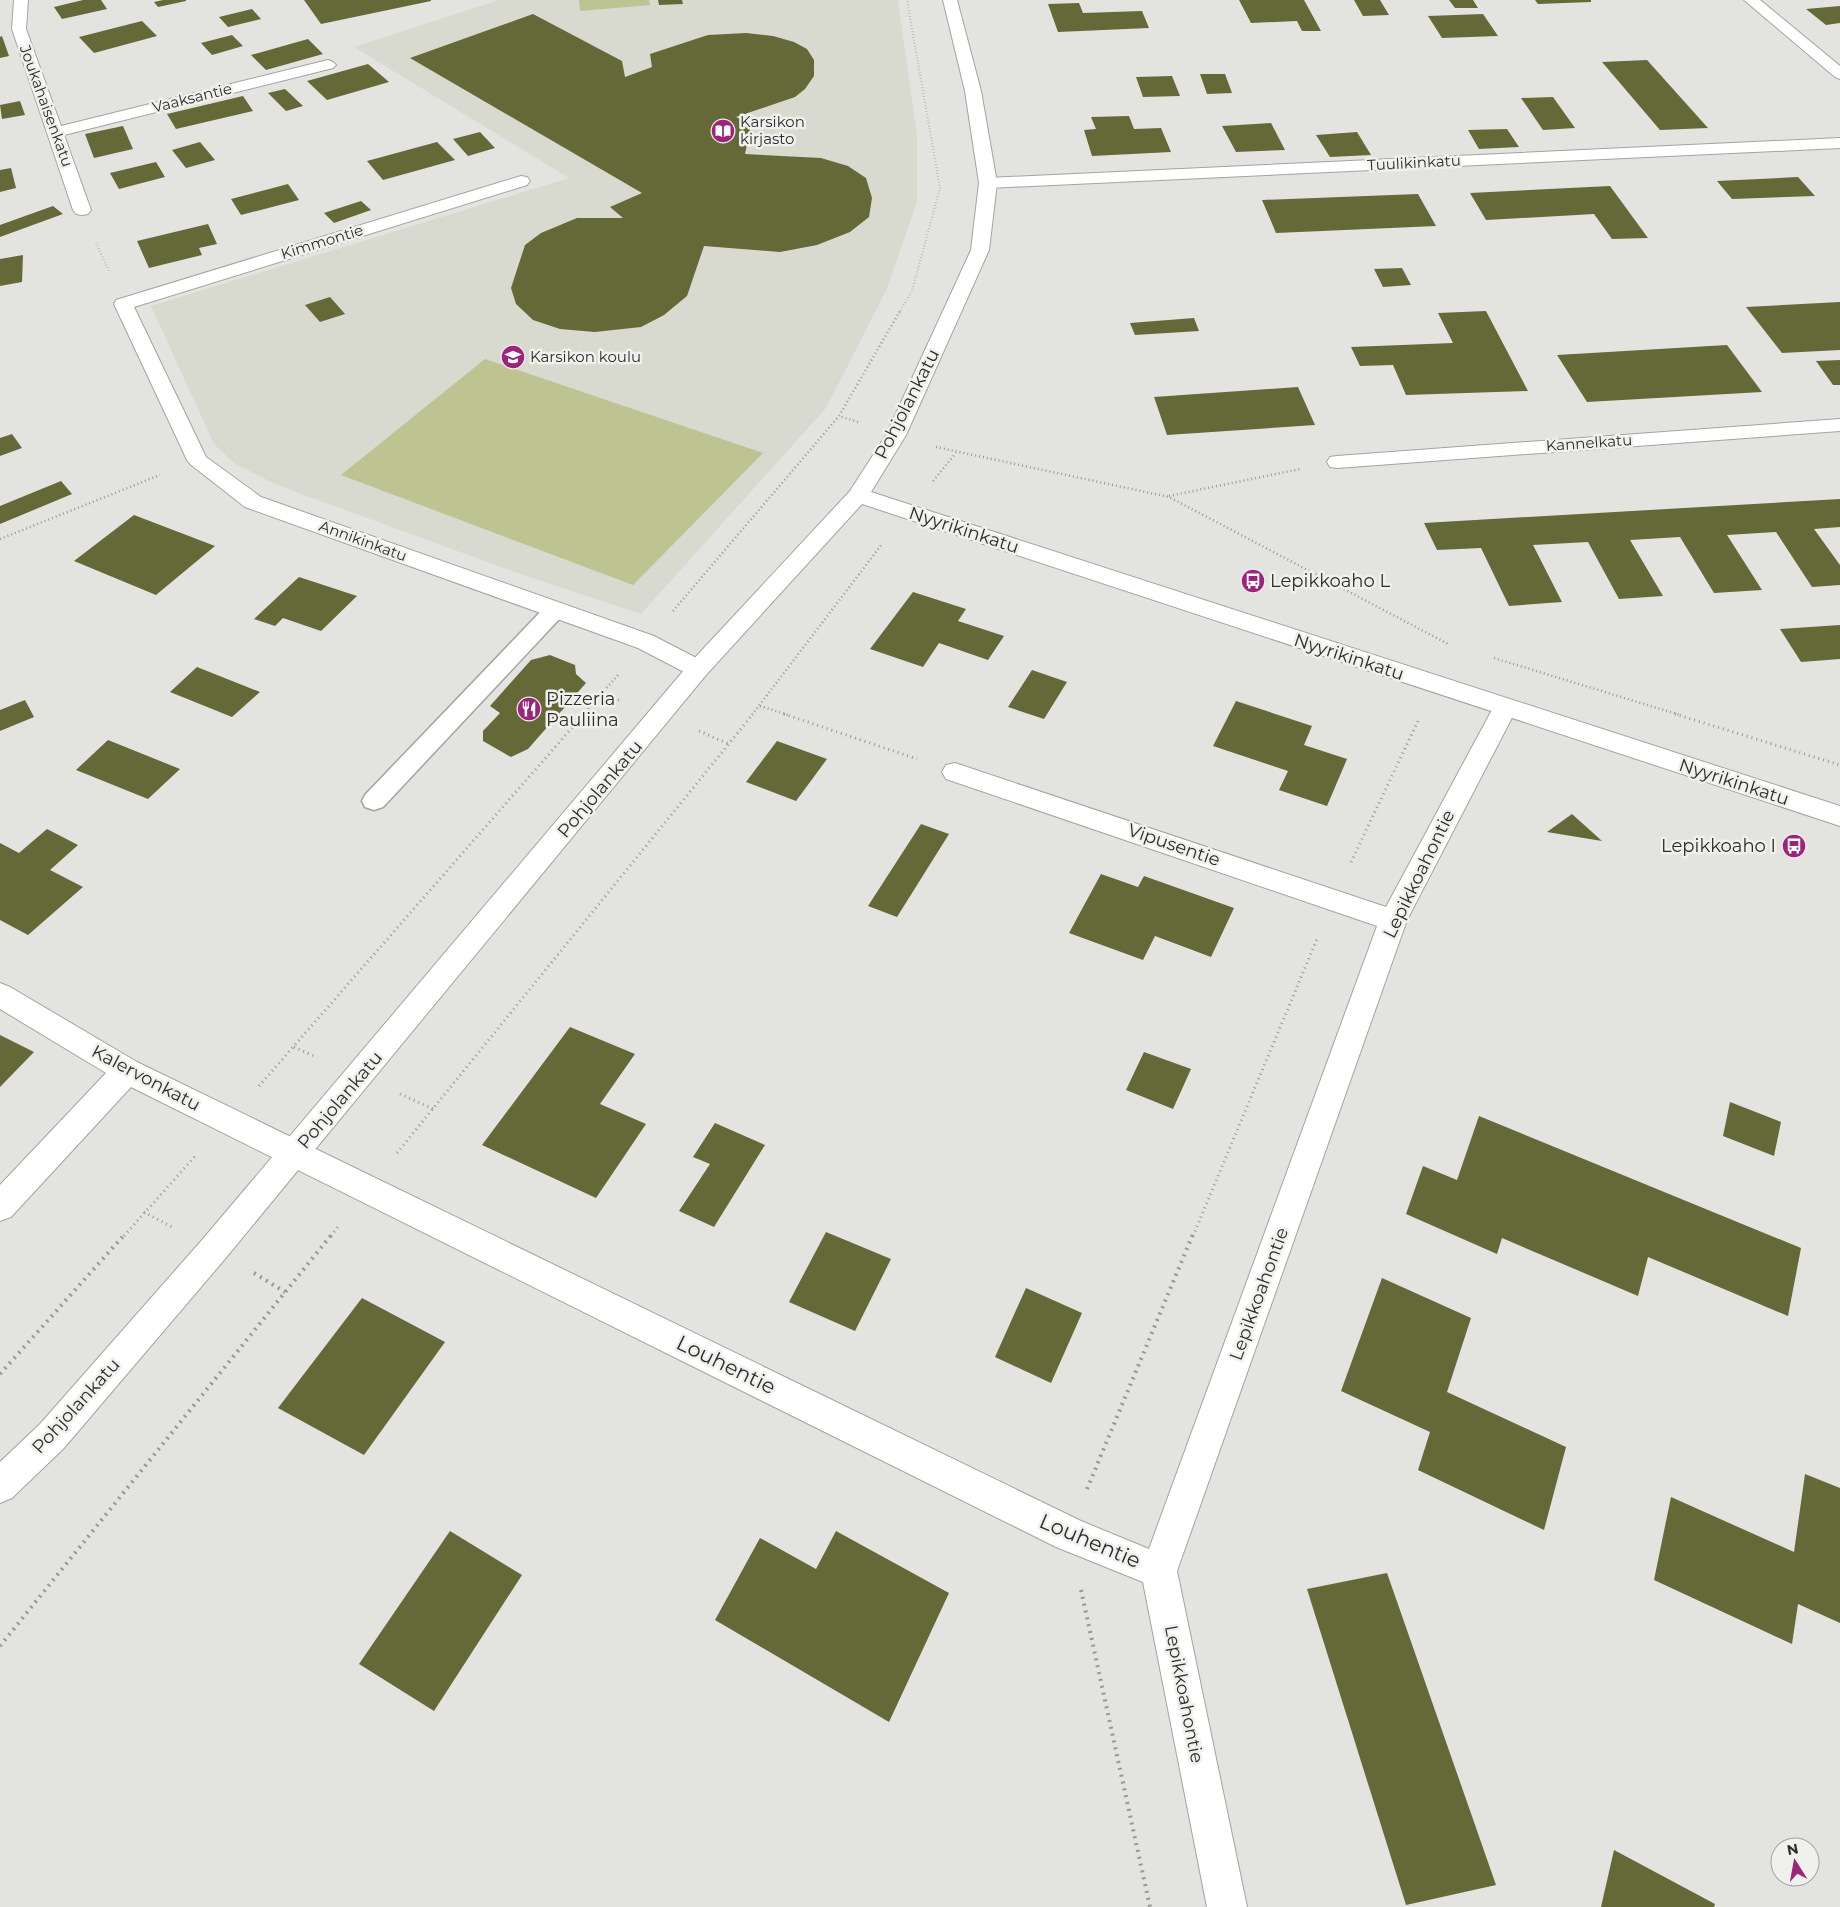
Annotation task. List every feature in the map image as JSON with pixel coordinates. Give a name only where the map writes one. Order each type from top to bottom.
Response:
[{"type":"street","name":"Joukahaisenkatu","points":[[21,0],[19,29],[82,210]]},
{"type":"street","name":"Pohjolankatu","points":[[0,1486],[52,1436],[295,1154],[698,669],[858,495],[896,435],[980,250],[988,183],[973,91],[950,0]]},
{"type":"street","points":[[1751,0],[1840,74]]},
{"type":"street","points":[[0,32],[19,29]]},
{"type":"street","name":"Vaaksantie","points":[[56,132],[328,65]]},
{"type":"street","name":"Tuulikinkatu","points":[[988,183],[1840,144]]},
{"type":"street","name":"Kimmontie","points":[[123,304],[521,181]]},
{"type":"street","name":"Annikinkatu","points":[[123,304],[197,460],[254,502],[646,642],[698,669]]},
{"type":"street","name":"Kannelkatu","points":[[1337,462],[1840,425]]},
{"type":"street","name":"Nyyrikinkatu","points":[[858,495],[1840,816]]},
{"type":"street","name":"Lepikkoahontie","points":[[1227,1907],[1159,1571],[1393,920],[1505,708]]},
{"type":"street","name":"Vipusentie","points":[[955,772],[1393,920]]},
{"type":"street","name":"Kalervonkatu","points":[[0,995],[127,1071],[295,1154]]},
{"type":"street","points":[[0,1207],[127,1071]]},
{"type":"street","name":"Louhentie","points":[[295,1154],[1069,1534],[1159,1571]]},
{"type":"lane","points":[[374,801],[555,610]]},
{"type":"path","points":[[0,1374],[428,896],[839,416],[912,291],[940,188],[907,0]]},
{"type":"path","points":[[82,210],[123,304]]},
{"type":"path","points":[[839,416],[956,453],[1169,497],[1451,645],[1435,685],[1334,899],[1069,1534],[1150,1907]]},
{"type":"path","points":[[0,1646],[760,706],[907,512],[956,453]]},
{"type":"path","points":[[0,539],[197,460]]},
{"type":"path","points":[[1169,497],[1337,462]]},
{"type":"path","points":[[1489,657],[1840,765]]},
{"type":"path","points":[[760,706],[955,772]]},
{"type":"shaded area","name":"Karsikon koulu","points":[[499,0],[898,0],[917,137],[917,202],[886,291],[826,408],[641,614],[523,575],[277,485],[234,463],[214,444],[151,306],[569,178],[354,47]]},
{"type":"green space","points":[[579,0],[649,0],[650,5],[580,11]]},
{"type":"green space","points":[[485,359],[763,453],[633,585],[341,475]]},
{"type":"building","points":[[83,0],[101,0],[107,9],[62,19],[54,7]]},
{"type":"building","points":[[163,0],[186,1],[158,7],[154,2]]},
{"type":"building","points":[[304,0],[431,0],[431,1],[321,24]]},
{"type":"building","points":[[658,0],[682,0],[683,4],[659,5]]},
{"type":"building","points":[[1239,0],[1304,0],[1321,31],[1302,31],[1297,21],[1251,23]]},
{"type":"building","points":[[1354,0],[1380,0],[1389,15],[1363,16]]},
{"type":"building","points":[[1449,0],[1473,0],[1478,8],[1455,8]]},
{"type":"building","points":[[1535,0],[1591,0],[1591,2],[1538,4]]},
{"type":"building","points":[[1079,3],[1083,13],[1142,11],[1149,28],[1058,32],[1048,4]]},
{"type":"building","points":[[1840,6],[1840,23],[1826,25],[1806,9]]},
{"type":"building","points":[[252,9],[261,19],[228,27],[219,17]]},
{"type":"building","points":[[533,14],[622,61],[625,77],[652,67],[650,54],[708,35],[746,33],[773,36],[794,42],[807,49],[814,60],[814,76],[805,89],[795,97],[736,117],[751,125],[745,154],[821,158],[848,166],[866,178],[872,198],[869,217],[850,232],[817,245],[780,252],[704,246],[687,296],[664,315],[641,327],[595,332],[560,329],[533,320],[516,304],[511,288],[525,245],[541,233],[577,218],[623,218],[610,207],[642,193],[410,58]]},
{"type":"building","points":[[1483,14],[1498,36],[1442,38],[1428,16]]},
{"type":"building","points":[[142,21],[157,36],[94,53],[79,37]]},
{"type":"building","points":[[232,35],[243,46],[212,55],[201,43]]},
{"type":"building","points":[[2,36],[9,56],[0,58],[0,37]]},
{"type":"building","points":[[308,39],[323,54],[266,70],[251,55]]},
{"type":"building","points":[[1647,60],[1708,128],[1660,130],[1602,62]]},
{"type":"building","points":[[368,64],[389,82],[327,100],[307,81]]},
{"type":"building","points":[[1200,74],[1225,74],[1232,93],[1207,94]]},
{"type":"building","points":[[1172,76],[1180,96],[1143,97],[1136,77]]},
{"type":"building","points":[[285,89],[303,106],[286,111],[268,93]]},
{"type":"building","points":[[243,96],[253,111],[176,129],[167,114]]},
{"type":"building","points":[[1553,97],[1575,128],[1543,130],[1521,98]]},
{"type":"building","points":[[20,101],[25,115],[2,119],[0,105]]},
{"type":"building","points":[[1129,116],[1134,129],[1161,128],[1171,152],[1092,156],[1084,130],[1096,129],[1091,117]]},
{"type":"building","points":[[1271,123],[1285,150],[1236,152],[1222,126]]},
{"type":"building","points":[[123,126],[133,149],[94,158],[85,134]]},
{"type":"building","points":[[1507,129],[1519,147],[1479,149],[1468,130]]},
{"type":"building","points":[[480,132],[495,148],[468,156],[453,139]]},
{"type":"building","points":[[1357,132],[1371,155],[1330,157],[1316,135]]},
{"type":"building","points":[[200,142],[215,160],[186,168],[172,150]]},
{"type":"building","points":[[437,142],[455,160],[383,180],[367,161]]},
{"type":"building","points":[[156,162],[165,177],[119,189],[110,173]]},
{"type":"building","points":[[11,168],[16,188],[0,192],[0,170]]},
{"type":"building","points":[[1798,177],[1815,196],[1732,199],[1717,181]]},
{"type":"building","points":[[288,184],[299,200],[241,215],[231,199]]},
{"type":"building","points":[[1610,186],[1648,238],[1612,239],[1594,214],[1486,220],[1470,193]]},
{"type":"building","points":[[1418,194],[1436,226],[1276,233],[1262,200]]},
{"type":"building","points":[[361,201],[371,210],[334,223],[324,213]]},
{"type":"building","points":[[53,206],[63,214],[0,237],[0,225]]},
{"type":"building","points":[[208,224],[217,244],[199,248],[202,255],[149,268],[137,241]]},
{"type":"building","points":[[23,255],[22,282],[0,286],[0,259]]},
{"type":"building","points":[[1402,268],[1411,285],[1383,287],[1374,269]]},
{"type":"building","points":[[330,297],[345,314],[320,322],[305,305]]},
{"type":"building","points":[[1840,302],[1840,350],[1782,353],[1746,307]]},
{"type":"building","points":[[1486,311],[1528,391],[1406,395],[1393,365],[1360,366],[1351,347],[1453,343],[1438,313]]},
{"type":"building","points":[[1194,318],[1199,331],[1135,335],[1130,323]]},
{"type":"building","points":[[1727,345],[1762,392],[1587,402],[1557,355]]},
{"type":"building","points":[[1840,360],[1840,385],[1833,385],[1816,361]]},
{"type":"building","points":[[1298,387],[1315,425],[1167,435],[1154,397]]},
{"type":"building","points":[[12,434],[22,448],[0,456],[0,438]]},
{"type":"building","points":[[61,481],[72,494],[0,524],[0,506]]},
{"type":"building","points":[[1840,499],[1840,527],[1814,529],[1840,565],[1840,585],[1812,587],[1776,532],[1727,535],[1762,590],[1714,593],[1680,537],[1630,540],[1663,596],[1619,599],[1588,542],[1533,545],[1562,602],[1509,606],[1481,548],[1437,550],[1424,523]]},
{"type":"building","points":[[134,515],[215,546],[156,595],[74,561]]},
{"type":"building","points":[[299,577],[357,596],[321,631],[283,618],[275,626],[254,619]]},
{"type":"building","points":[[913,592],[966,609],[958,621],[1004,636],[988,660],[939,643],[923,667],[870,649]]},
{"type":"building","points":[[1840,625],[1840,659],[1801,662],[1780,629]]},
{"type":"building","name":"Pizzeria Pauliina","points":[[550,655],[575,665],[576,674],[586,683],[528,749],[511,757],[483,741],[483,731],[500,713],[490,706],[531,660]]},
{"type":"building","points":[[197,667],[260,692],[232,717],[170,692]]},
{"type":"building","points":[[1032,670],[1067,682],[1044,719],[1008,707]]},
{"type":"building","points":[[25,700],[34,717],[0,731],[0,710]]},
{"type":"building","points":[[1236,701],[1312,726],[1304,745],[1347,759],[1327,806],[1279,790],[1288,771],[1213,746]]},
{"type":"building","points":[[108,740],[180,769],[148,799],[76,770]]},
{"type":"building","points":[[777,741],[827,759],[796,801],[746,782]]},
{"type":"building","points":[[1572,814],[1602,841],[1547,832]]},
{"type":"building","points":[[921,824],[949,834],[897,917],[868,906]]},
{"type":"building","points":[[47,829],[78,845],[50,870],[83,887],[28,935],[0,920],[0,843],[19,853]]},
{"type":"building","points":[[1101,874],[1138,887],[1144,876],[1234,908],[1211,957],[1155,936],[1143,960],[1069,933]]},
{"type":"building","points":[[570,1027],[635,1054],[600,1104],[646,1124],[596,1198],[482,1145]]},
{"type":"building","points":[[0,1035],[34,1052],[0,1087]]},
{"type":"building","points":[[1144,1052],[1191,1069],[1173,1109],[1126,1090]]},
{"type":"building","points":[[1730,1102],[1781,1122],[1774,1156],[1723,1136]]},
{"type":"building","points":[[1479,1116],[1801,1248],[1788,1316],[1648,1257],[1638,1296],[1502,1238],[1497,1254],[1406,1214],[1423,1166],[1457,1180]]},
{"type":"building","points":[[715,1123],[765,1145],[714,1227],[679,1211],[710,1164],[693,1157]]},
{"type":"building","points":[[826,1232],[891,1259],[855,1331],[789,1302]]},
{"type":"building","points":[[1382,1278],[1471,1318],[1447,1392],[1566,1447],[1544,1530],[1418,1470],[1430,1432],[1341,1391]]},
{"type":"building","points":[[1026,1288],[1082,1313],[1051,1383],[995,1357]]},
{"type":"building","points":[[362,1298],[445,1342],[364,1455],[278,1408]]},
{"type":"building","points":[[1805,1474],[1840,1488],[1840,1623],[1798,1604],[1792,1644],[1654,1580],[1671,1497],[1794,1552]]},
{"type":"building","points":[[450,1531],[522,1575],[434,1711],[359,1664]]},
{"type":"building","points":[[836,1531],[949,1593],[889,1722],[715,1620],[760,1538],[816,1569]]},
{"type":"building","points":[[1387,1573],[1496,1885],[1406,1905],[1307,1589]]},
{"type":"building","points":[[1614,1850],[1715,1904],[1714,1907],[1601,1907]]},
{"type":"place","name":"Karsikon kirjasto","points":[[723,131]]},
{"type":"place","name":"Karsikon koulu","points":[[513,357]]},
{"type":"place","name":"Lepikkoaho L","points":[[1253,581]]},
{"type":"place","name":"Pizzeria Pauliina","points":[[529,709]]},
{"type":"place","name":"Lepikkoaho I","points":[[1794,846]]}]
